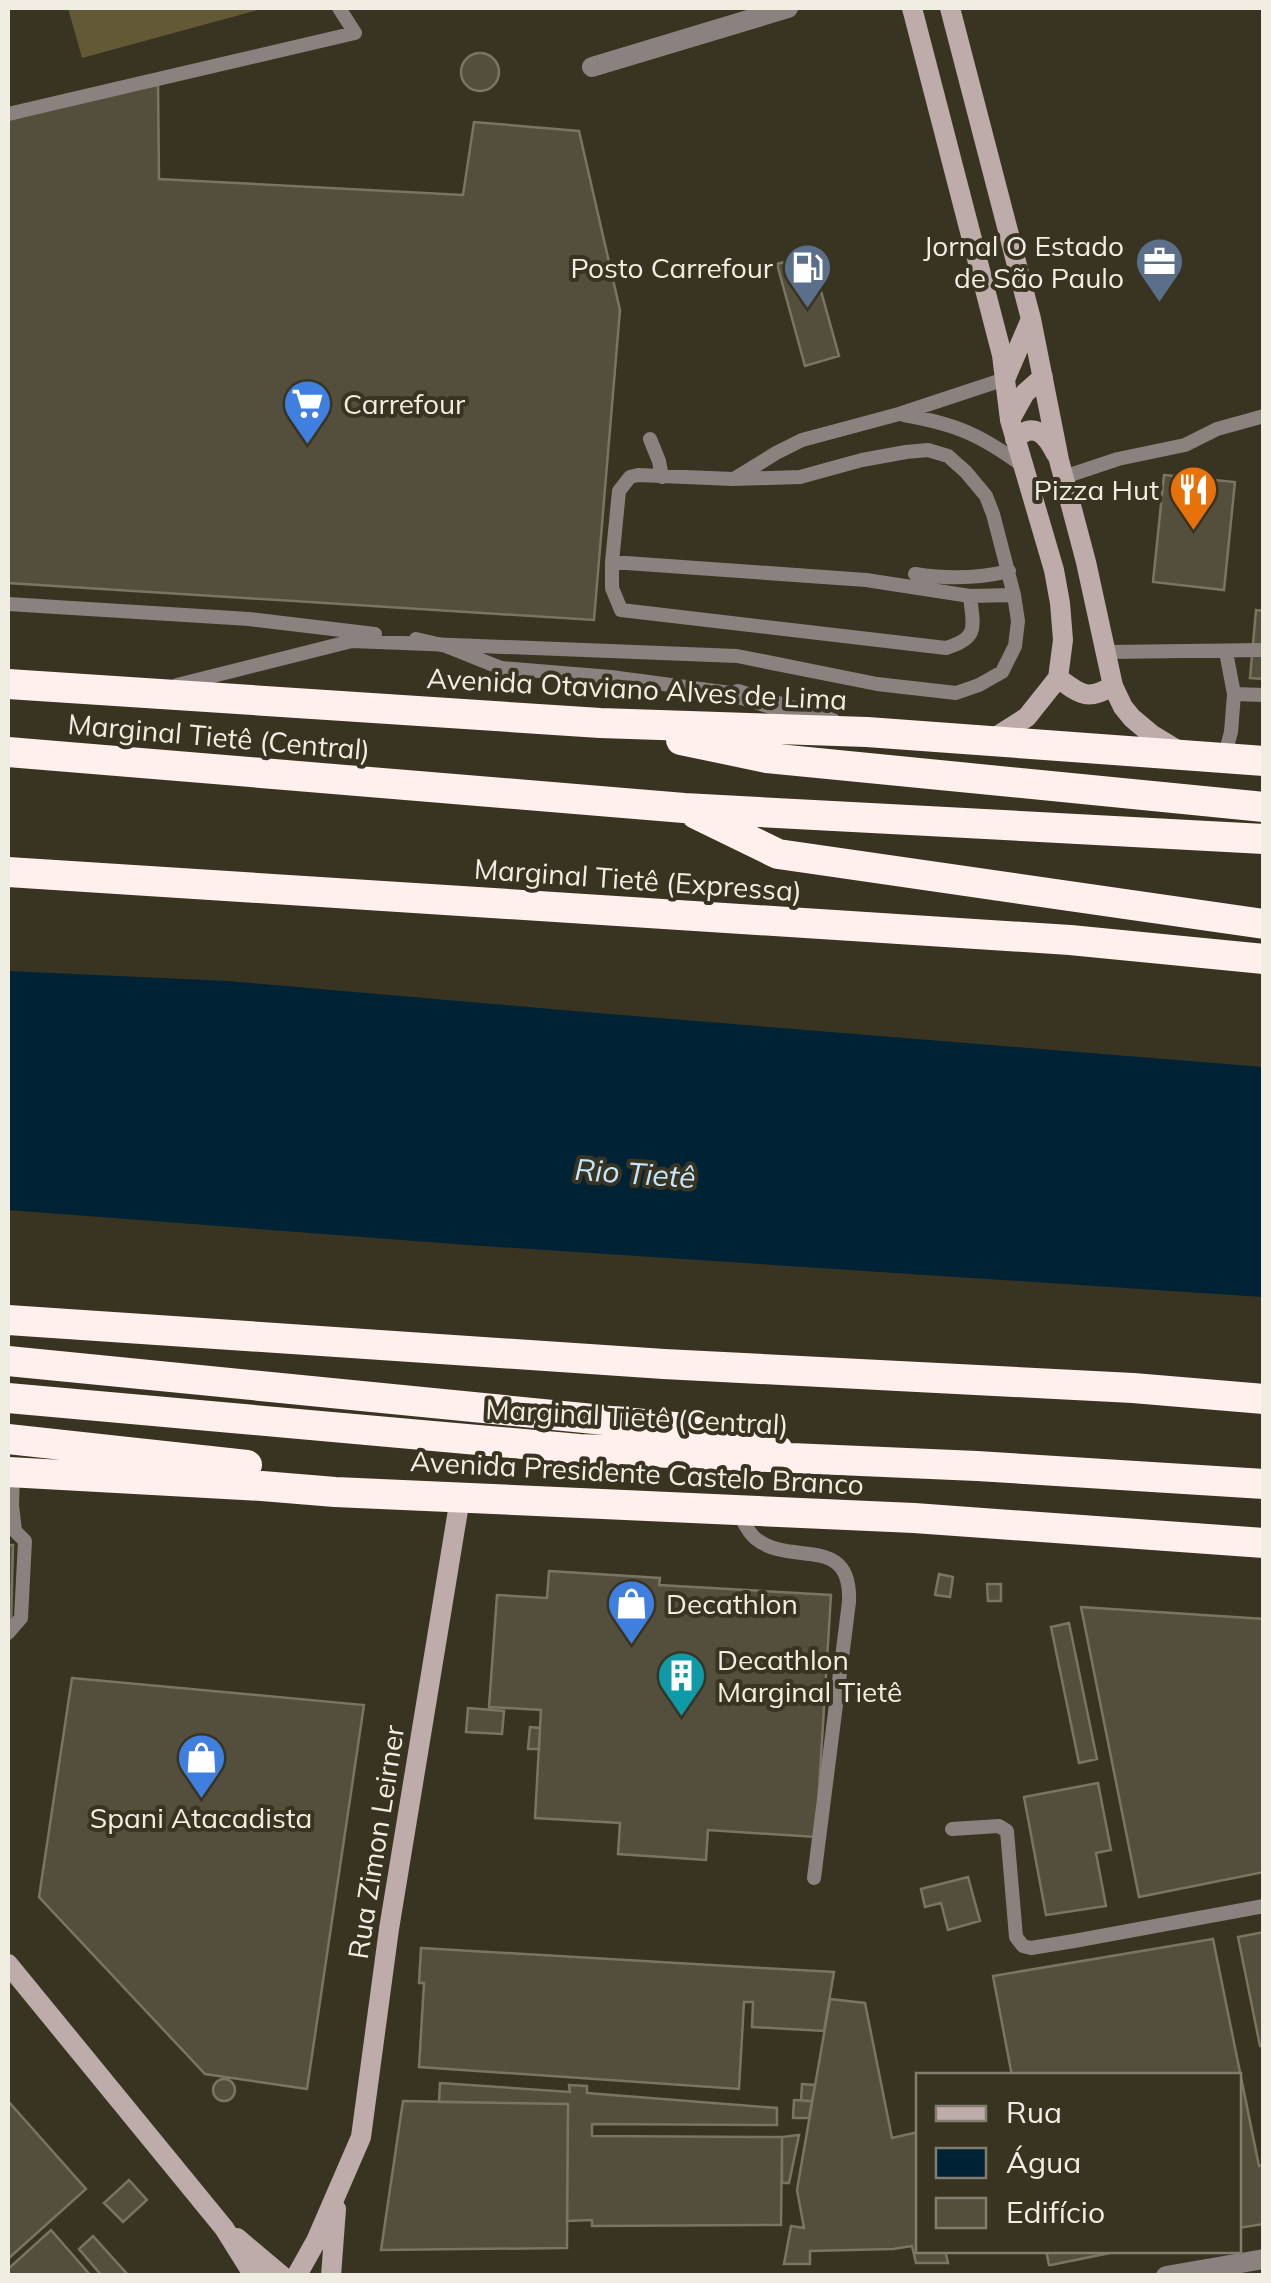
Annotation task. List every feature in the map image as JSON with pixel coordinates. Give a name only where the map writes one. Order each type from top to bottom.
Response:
[{"type":"highway","name":"Avenida Otaviano Alves de Lima","points":[[8,684],[600,723],[866,732],[1264,761]]},
{"type":"highway","points":[[600,723],[767,758],[1264,808]]},
{"type":"highway","name":"Marginal Tietê (Central)","points":[[8,752],[684,808],[1264,839]]},
{"type":"highway","points":[[684,808],[778,854],[1264,924]]},
{"type":"highway","name":"Marginal Tietê (Expressa)","points":[[8,872],[1070,940],[1264,959]]},
{"type":"highway","points":[[8,1320],[1264,1398]]},
{"type":"highway","points":[[8,1361],[695,1430],[770,1444],[796,1460]]},
{"type":"highway","name":"Marginal Tietê (Central)","points":[[8,1398],[579,1450],[977,1466],[1264,1484]]},
{"type":"highway","points":[[8,1439],[282,1468],[335,1492]]},
{"type":"highway","name":"Avenida Presidente Castelo Branco","points":[[10,1472],[335,1492],[914,1518],[1264,1543]]},
{"type":"main road","points":[[912,8],[1002,355],[1012,430],[1054,570],[1060,603],[1058,678],[1028,717],[990,740]]},
{"type":"main road","points":[[950,8],[1031,318],[1061,469],[1113,686],[1132,718],[1185,755]]},
{"type":"main road","points":[[1005,379],[1031,318]]},
{"type":"main road","points":[[1012,430],[1025,393],[1044,377]]},
{"type":"main road","points":[[1012,430],[1033,430],[1048,439],[1061,469]]},
{"type":"main road","points":[[1058,678],[1088,695],[1113,686]]},
{"type":"main road","name":"Rua Zimon Leirner","points":[[297,2275],[361,2137],[390,1929],[460,1498]]},
{"type":"main road","points":[[8,1964],[224,2228],[254,2276]]},
{"type":"main road","name":"Rua Zimon Leirner","points":[[331,2276],[337,2192]]},
{"type":"main road","points":[[224,2228],[282,2276]]},
{"type":"main road","points":[[297,2275],[311,2276]]},
{"type":"street","points":[[592,67],[788,8]]},
{"type":"street","points":[[738,694],[866,732]]},
{"type":"street","points":[[1166,2276],[1264,2259]]},
{"type":"lane","points":[[8,114],[355,33],[342,13]]},
{"type":"lane","points":[[734,479],[802,440],[1005,379]]},
{"type":"lane","points":[[898,414],[958,427],[1023,466]]},
{"type":"lane","points":[[1061,469],[1185,445],[1217,429],[1264,416]]},
{"type":"lane","points":[[650,439],[662,477]]},
{"type":"lane","points":[[144,693],[352,642],[737,656],[876,684],[956,693],[1002,672],[1015,646],[1018,620],[1014,595],[993,514],[986,496],[948,456],[928,450],[906,452],[800,477],[638,475],[630,477],[619,491],[612,588],[621,610],[946,648],[970,636],[970,596]]},
{"type":"lane","points":[[612,562],[848,578],[970,596],[1014,595]]},
{"type":"lane","points":[[915,574],[970,578],[1009,571]]},
{"type":"lane","points":[[8,604],[249,619],[416,638],[501,668],[611,676],[738,694]]},
{"type":"lane","points":[[1107,652],[1264,650]]},
{"type":"lane","points":[[1224,758],[1234,694],[1226,652]]},
{"type":"lane","points":[[1234,694],[1264,695]]},
{"type":"lane","points":[[8,1633],[21,1618],[25,1542],[11,1531],[10,1472]]},
{"type":"lane","points":[[738,1511],[755,1538],[769,1546],[821,1555],[840,1566],[847,1576],[849,1602],[814,1878]]},
{"type":"lane","points":[[952,1830],[999,1826],[1008,1831],[1016,1937],[1023,1946],[1031,1948],[1264,1906]]},
{"type":"shaded area","points":[[68,8],[265,8],[82,58]]},
{"type":"water","name":"Rio Tietê","points":[[8,971],[227,981],[1263,1067],[1263,1297],[468,1245],[8,1210]]},
{"type":"building","points":[[480,53],[493,59],[499,72],[493,85],[480,91],[467,85],[461,72],[467,59]]},
{"type":"building","name":"Carrefour","points":[[158,82],[159,179],[463,195],[474,122],[579,131],[620,310],[594,620],[8,583],[8,120]]},
{"type":"building","name":"Posto Carrefour","points":[[811,255],[839,356],[805,366],[777,264]]},
{"type":"building","name":"Pizza Hut","points":[[1164,475],[1235,482],[1224,590],[1153,582]]},
{"type":"building","points":[[1256,610],[1264,611],[1264,679],[1250,678]]},
{"type":"building","points":[[8,1545],[13,1545],[11,1623],[8,1623]]},
{"type":"building","name":"Decathlon Marginal Tietê","points":[[549,1571],[660,1578],[659,1585],[831,1595],[816,1837],[708,1830],[706,1860],[618,1854],[620,1823],[535,1818],[541,1710],[489,1707],[497,1595],[547,1598]]},
{"type":"building","points":[[939,1574],[953,1577],[950,1597],[935,1595]]},
{"type":"building","points":[[987,1584],[1001,1584],[1001,1601],[988,1601]]},
{"type":"building","points":[[1081,1607],[1264,1619],[1264,1872],[1139,1897]]},
{"type":"building","points":[[1069,1623],[1097,1759],[1079,1763],[1051,1627]]},
{"type":"building","name":"Spani Atacadista","points":[[72,1678],[364,1705],[307,2089],[205,2074],[39,1897]]},
{"type":"building","points":[[468,1708],[504,1711],[502,1734],[466,1732]]},
{"type":"building","points":[[530,1727],[540,1728],[539,1749],[528,1749]]},
{"type":"building","points":[[1098,1783],[1111,1850],[1096,1853],[1106,1906],[1046,1915],[1024,1797]]},
{"type":"building","points":[[968,1877],[980,1921],[948,1930],[941,1903],[925,1907],[921,1889]]},
{"type":"building","points":[[1264,1932],[1264,2045],[1260,2046],[1238,1937]]},
{"type":"building","points":[[1213,1939],[1240,2073],[1011,2073],[993,1976]]},
{"type":"building","points":[[421,1948],[834,1972],[824,2031],[752,2027],[753,2002],[744,2002],[739,2089],[419,2067],[424,1983],[419,1983]]},
{"type":"building","points":[[830,1999],[865,2003],[892,2138],[916,2132],[916,2253],[946,2253],[948,2263],[916,2263],[912,2246],[810,2251],[810,2264],[784,2264],[791,2226],[804,2228],[797,2190]]},
{"type":"building","points":[[1241,2077],[1259,2166],[1264,2165],[1264,2224],[1241,2228]]},
{"type":"building","points":[[224,2079],[232,2082],[232,2098],[224,2101],[216,2098],[213,2090],[216,2082]]},
{"type":"building","points":[[440,2083],[570,2092],[569,2085],[587,2086],[587,2093],[777,2108],[777,2125],[592,2124],[592,2136],[782,2137],[781,2225],[592,2226],[592,2220],[567,2221],[568,2104],[439,2102]]},
{"type":"building","points":[[802,2084],[815,2085],[812,2101],[801,2101]]},
{"type":"building","points":[[794,2100],[812,2101],[809,2118],[793,2118]]},
{"type":"building","points":[[8,2101],[86,2189],[8,2259]]},
{"type":"building","points":[[403,2101],[568,2104],[567,2248],[381,2250]]},
{"type":"building","points":[[799,2135],[789,2183],[782,2183],[782,2137]]},
{"type":"building","points":[[129,2180],[147,2200],[123,2222],[104,2203]]},
{"type":"building","points":[[51,2230],[91,2276],[8,2276],[8,2269]]},
{"type":"building","points":[[93,2236],[129,2276],[102,2276],[79,2249]]},
{"type":"building","points":[[1047,2253],[1110,2253],[1049,2265]]},
{"type":"place","name":"Jornal O Estado de São Paulo","points":[[1159,304]]},
{"type":"place","name":"Posto Carrefour","points":[[808,310]]},
{"type":"place","name":"Carrefour","points":[[308,446]]},
{"type":"place","name":"Pizza Hut","points":[[1194,532]]},
{"type":"place","name":"Decathlon","points":[[631,1646]]},
{"type":"place","name":"Decathlon Marginal Tietê","points":[[682,1718]]},
{"type":"place","name":"Spani Atacadista","points":[[201,1800]]}]
